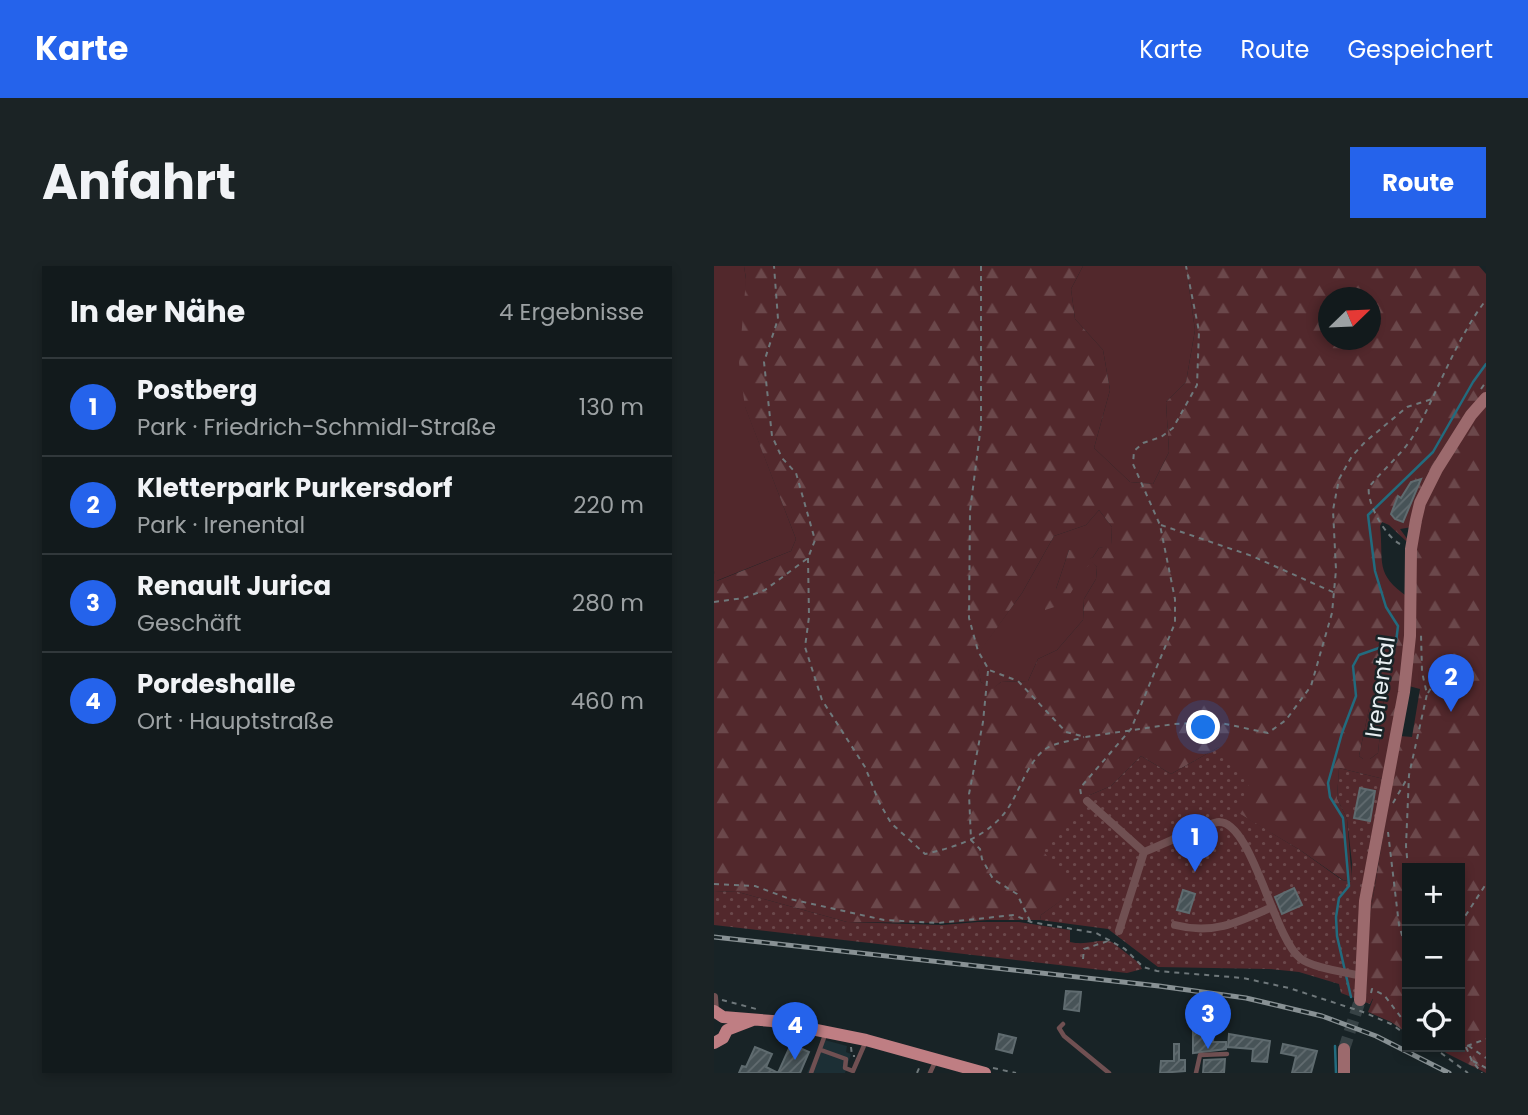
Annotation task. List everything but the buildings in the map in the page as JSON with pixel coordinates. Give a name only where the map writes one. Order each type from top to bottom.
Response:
[{"type":"main road","points":[[717,1013],[826,1031],[866,1040],[935,1062],[985,1073]]},
{"type":"main road","points":[[717,1013],[727,1030]]},
{"type":"main road","points":[[714,1043],[723,1038],[727,1030],[757,1019]]},
{"type":"street","name":"Irenental","points":[[1365,998],[1358,975],[1365,901],[1404,692],[1410,636],[1411,549],[1416,520],[1428,486],[1472,415],[1486,398]]},
{"type":"street","points":[[1087,801],[1144,852]]},
{"type":"street","points":[[1119,931],[1144,852],[1219,821],[1233,826],[1243,839],[1272,908],[1296,955],[1306,962],[1358,975]]},
{"type":"street","points":[[1175,925],[1188,928],[1229,927],[1272,908]]},
{"type":"street","points":[[714,997],[717,1013]]},
{"type":"street","points":[[1344,1049],[1344,1073]]},
{"type":"lane","points":[[1063,1024],[1059,1028],[1064,1036],[1109,1073]]},
{"type":"lane","points":[[813,1072],[826,1031]]},
{"type":"lane","points":[[821,1050],[846,1059],[845,1068],[852,1072],[866,1040]]},
{"type":"lane","points":[[1196,1073],[1200,1055],[1227,1054]]},
{"type":"lane","points":[[930,1073],[935,1062]]},
{"type":"path","points":[[775,266],[778,319],[764,362],[772,436],[782,457],[796,474],[815,540],[808,558],[809,617],[805,647],[822,699],[865,767],[891,823],[925,854],[950,849],[995,825],[1013,801],[1025,773],[1046,749],[1085,737],[1131,729],[1216,722],[1268,733],[1286,720],[1311,686],[1332,613],[1335,593],[1333,510],[1339,480],[1352,456],[1365,442],[1406,407],[1432,399]]},
{"type":"path","points":[[981,266],[981,425],[970,511],[969,618],[978,651],[989,670],[1017,681],[1066,732],[1085,737]]},
{"type":"path","points":[[1087,801],[1080,794],[1080,788],[1131,729],[1174,622],[1175,599],[1160,525],[1133,464],[1135,451],[1143,443],[1161,437],[1173,428],[1197,385],[1199,331],[1186,266]]},
{"type":"path","points":[[1411,549],[1391,539],[1372,506],[1369,487],[1413,436],[1486,300]]},
{"type":"path","points":[[1479,309],[1486,313]]},
{"type":"path","points":[[1160,525],[1252,556],[1335,593]]},
{"type":"path","points":[[714,602],[744,598],[765,590],[808,558]]},
{"type":"path","points":[[1421,631],[1422,672],[1427,694]]},
{"type":"path","points":[[1408,863],[1409,775],[1427,694],[1437,678],[1451,667]]},
{"type":"path","points":[[989,670],[984,694],[983,722],[969,794],[971,840],[980,849],[982,859],[993,878],[1017,894],[1031,922]]},
{"type":"path","points":[[1402,935],[1388,832],[1380,817],[1394,803],[1409,775]]},
{"type":"path","points":[[714,884],[755,886],[790,899],[884,920],[938,923],[1014,915],[1031,922],[1096,933],[1135,957],[1143,967],[1157,971],[1243,978],[1289,988],[1363,1012],[1402,1032]]},
{"type":"path","points":[[1465,916],[1486,884]]},
{"type":"path","points":[[1083,960],[1084,949],[1111,940]]},
{"type":"path","points":[[1365,998],[1372,989],[1384,995],[1402,1018]]},
{"type":"path","points":[[1466,1046],[1486,1039]]},
{"type":"path","points":[[848,1043],[852,1056],[859,1057]]},
{"type":"path","points":[[1466,1046],[1486,1058]]},
{"type":"path","points":[[1466,1046],[1472,1061],[1482,1073]]},
{"type":"path","points":[[1440,1052],[1468,1073]]},
{"type":"path","points":[[917,1073],[921,1061],[935,1062]]},
{"type":"path","points":[[1472,1061],[1486,1068]]},
{"type":"shaded area","points":[[821,1039],[847,1046],[846,1052],[851,1054],[845,1073],[807,1073]]},
{"type":"green space","points":[[714,266],[744,266],[745,406],[796,539],[791,551],[716,581],[714,571]]},
{"type":"green space","points":[[744,266],[1083,266],[1071,289],[1075,319],[1103,350],[1110,390],[1094,448],[1130,482],[1153,484],[1169,452],[1166,402],[1186,382],[1195,330],[1186,266],[1479,266],[1486,274],[1486,1073],[1445,1052],[1465,1052],[1465,863],[1402,863],[1402,1030],[1368,1012],[1373,999],[1366,994],[1368,928],[1392,781],[1339,768],[1337,798],[1347,819],[1352,882],[1343,880],[1300,850],[1236,812],[1219,747],[1171,774],[1141,756],[1111,786],[1090,795],[1076,890],[1041,915],[1040,920],[847,922],[738,892],[714,891],[714,571],[717,581],[791,551],[796,539],[745,407],[739,363],[746,279]],"holes":[[[1099,510],[1112,527],[1111,545],[1099,548],[1093,557],[1087,560],[1080,551],[1069,550],[1056,589],[1045,600],[1045,610],[1064,604],[1092,562],[1097,567],[1096,579],[1084,599],[1083,620],[1057,650],[1038,659],[1028,681],[1001,682],[992,689],[981,682],[976,657],[1022,593],[1054,536],[1086,525]],[[1382,522],[1406,541],[1408,540],[1400,529],[1412,527],[1408,597],[1397,589],[1385,574],[1380,526]],[[1383,681],[1390,685],[1383,704],[1378,753],[1370,759],[1363,759],[1359,756],[1376,687]],[[1409,686],[1420,689],[1412,737],[1400,736]]]},
{"type":"green space","points":[[1083,266],[1186,266],[1195,330],[1186,382],[1166,402],[1169,452],[1153,484],[1130,482],[1094,448],[1110,390],[1103,350],[1075,319],[1071,289]]},
{"type":"green space","points":[[1099,510],[1112,527],[1111,546],[1099,548],[1087,561],[1069,550],[1056,589],[1092,561],[1097,567],[1096,579],[1084,599],[1083,620],[1057,650],[1038,659],[1028,681],[1001,682],[992,690],[981,682],[975,657],[1022,593],[1054,536],[1086,525]]},
{"type":"green space","points":[[1383,681],[1390,684],[1383,704],[1378,753],[1370,759],[1363,759],[1359,756],[1371,699],[1376,687]]},
{"type":"green space","points":[[1219,747],[1251,779],[1237,812],[1300,850],[1342,880],[1351,882],[1352,863],[1347,819],[1337,798],[1339,768],[1392,781],[1368,928],[1366,994],[1373,998],[1370,1004],[1341,993],[1339,984],[1299,972],[1158,967],[1108,929],[1040,920],[1041,915],[1075,890],[1043,851],[1090,795],[1111,786],[1141,756],[1171,774]]},
{"type":"green space","points":[[714,891],[738,892],[847,922],[942,925],[1019,922],[1070,930],[1070,942],[1112,942],[1139,963],[1142,969],[1127,973],[714,925]]},
{"type":"waterway","points":[[1351,997],[1337,936],[1336,917],[1339,898],[1349,886],[1343,818],[1330,797],[1328,783],[1356,696],[1353,666],[1359,655],[1396,642],[1398,626],[1386,607],[1375,571],[1368,515],[1433,452],[1486,364]]},
{"type":"waterway","points":[[1335,1046],[1336,1073]]},
{"type":"tunnel","points":[[1344,1049],[1360,1000]]},
{"type":"railway","points":[[714,937],[1246,998],[1322,1016],[1376,1036],[1449,1073]]},
{"type":"place","name":"Kletterpark Purkersdorf","points":[[1451,712]]},
{"type":"place","name":"Postberg","points":[[1195,872]]},
{"type":"place","name":"Renault Jurica","points":[[1208,1049]]},
{"type":"place","name":"Pordeshalle","points":[[795,1060]]}]
